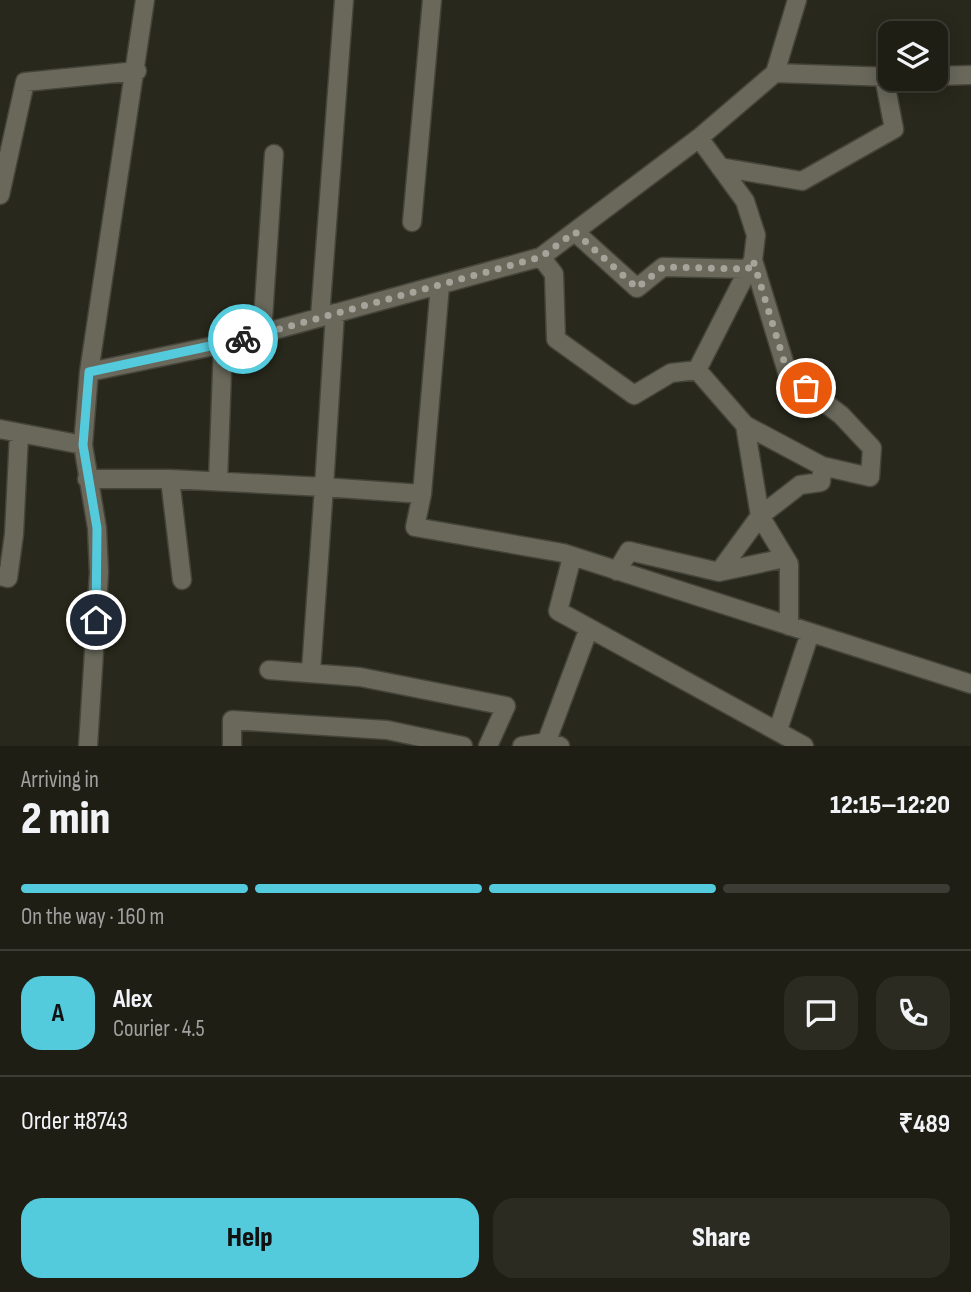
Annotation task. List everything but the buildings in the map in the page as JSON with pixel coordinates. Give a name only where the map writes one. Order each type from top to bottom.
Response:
[{"type":"street","points":[[88,746],[99,573],[97,528],[83,445],[89,372],[137,71],[145,0]]},
{"type":"street","points":[[310,671],[324,487],[328,315],[344,0]]},
{"type":"street","points":[[412,222],[432,0]]},
{"type":"street","points":[[89,372],[223,344],[541,257],[699,138],[775,73],[797,0]]},
{"type":"street","points":[[0,195],[25,82],[137,71]]},
{"type":"street","points":[[775,73],[878,77]]},
{"type":"street","points":[[948,76],[971,75]]},
{"type":"street","points":[[720,167],[802,181],[894,129],[890,91]]},
{"type":"street","points":[[697,370],[750,264],[756,235],[745,201],[699,138]]},
{"type":"street","points":[[262,334],[274,154]]},
{"type":"street","points":[[575,232],[637,288],[663,267],[750,264]]},
{"type":"street","points":[[541,257],[554,274],[556,339],[567,347],[634,395],[671,373],[697,370]]},
{"type":"street","points":[[697,370],[745,425],[822,466],[870,477],[872,448],[841,415],[788,374],[750,264]]},
{"type":"street","points":[[440,285],[422,494],[415,527],[572,556],[971,684]]},
{"type":"street","points":[[218,481],[223,344]]},
{"type":"street","points":[[745,425],[760,516],[789,564],[789,626]]},
{"type":"street","points":[[0,429],[83,445]]},
{"type":"street","points":[[0,576],[8,578],[14,534],[19,434]]},
{"type":"street","points":[[719,572],[760,516],[800,485],[821,482],[822,466]]},
{"type":"street","points":[[170,479],[181,580]]},
{"type":"street","points":[[87,480],[218,481],[422,494]]},
{"type":"street","points":[[617,571],[629,551],[719,572],[785,558]]},
{"type":"street","points":[[572,556],[558,611],[778,730],[796,744]]},
{"type":"street","points":[[522,746],[551,745],[589,628]]},
{"type":"street","points":[[778,730],[810,633]]},
{"type":"street","points":[[269,670],[310,671],[360,677],[506,706],[488,746]]},
{"type":"street","points":[[232,746],[232,720],[387,730],[463,746]]},
{"type":"way so far","points":[[243,339],[541,257],[575,232],[637,288],[663,267],[748,269],[753,260],[788,374],[806,388]]},
{"type":"route","points":[[96,620],[99,573],[97,528],[83,445],[89,372],[243,339]]}]
